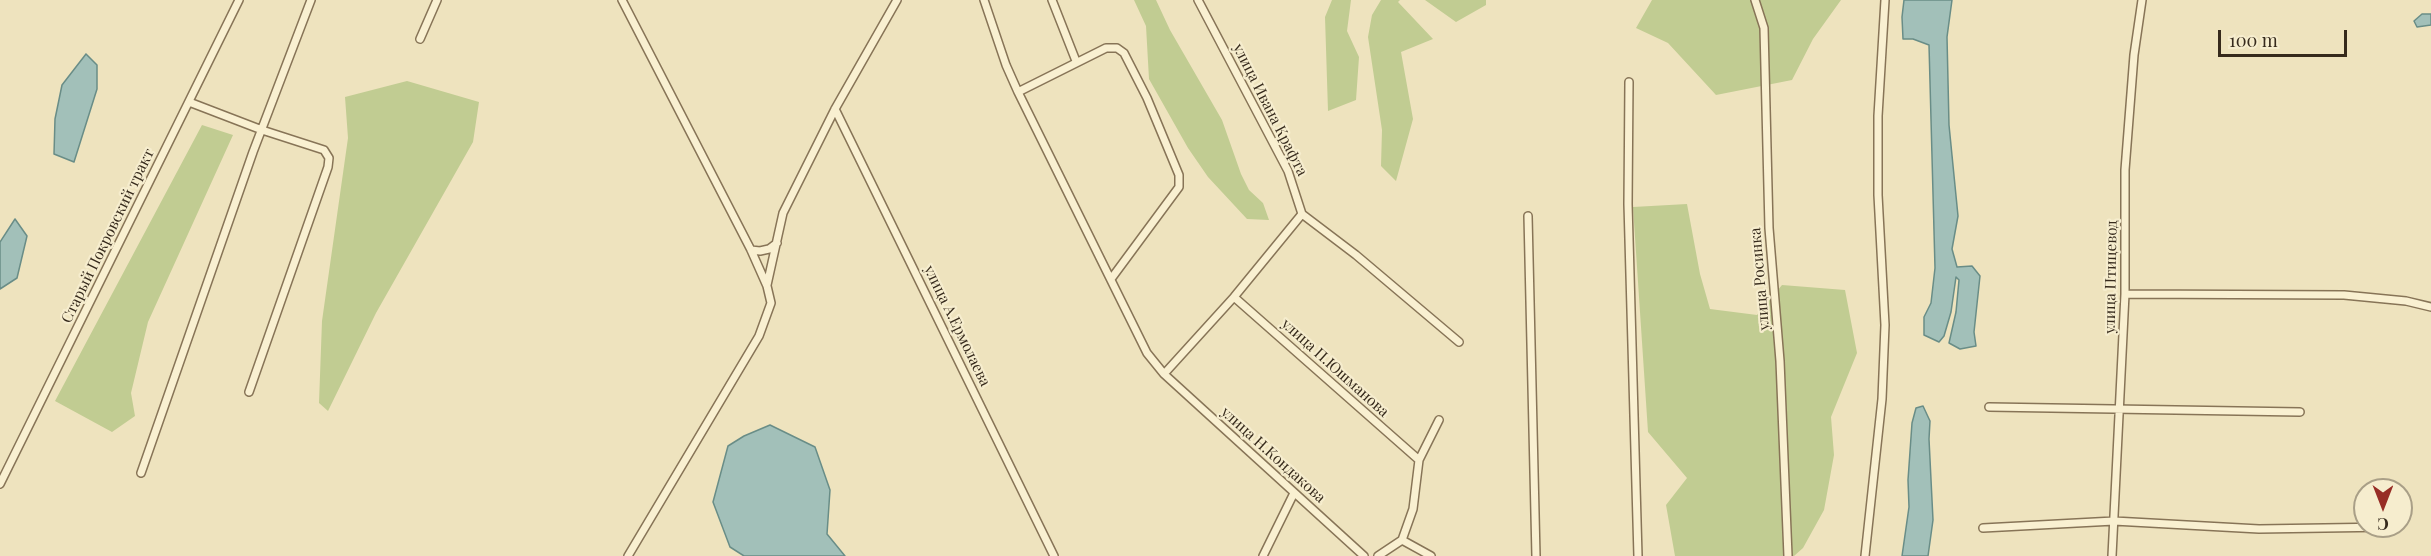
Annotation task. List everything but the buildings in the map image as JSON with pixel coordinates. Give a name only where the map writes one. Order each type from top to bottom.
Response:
[{"type":"street","name":"Старый Покровский тракт","points":[[0,484],[239,0]]},
{"type":"street","points":[[141,473],[310,0]]},
{"type":"street","points":[[420,39],[437,0]]},
{"type":"street","points":[[622,0],[751,250],[767,286],[771,303],[759,336],[628,556]]},
{"type":"street","points":[[767,286],[783,213],[835,109],[897,0]]},
{"type":"street","name":"улица Н.Кондакова","points":[[984,0],[1006,65],[1018,92],[1146,353],[1164,374],[1364,556]]},
{"type":"street","points":[[1052,0],[1076,61]]},
{"type":"street","name":"улица Ивана Крафта","points":[[1198,0],[1288,171],[1302,214]]},
{"type":"street","name":"улица Росинка","points":[[1755,0],[1764,28],[1769,228],[1780,361],[1788,556]]},
{"type":"street","points":[[1865,556],[1882,399],[1885,325],[1878,195],[1878,116],[1885,0]]},
{"type":"street","name":"улица Птицевод","points":[[2112,556],[2125,294],[2125,170],[2134,55],[2142,0]]},
{"type":"street","points":[[1018,92],[1076,61],[1106,48],[1117,48],[1124,53],[1147,98],[1179,175],[1179,187],[1111,279]]},
{"type":"street","points":[[1629,82],[1628,204],[1638,556]]},
{"type":"street","points":[[189,102],[262,130],[324,150],[329,158],[328,167],[249,392]]},
{"type":"street","name":"улица А.Ермолаева","points":[[835,109],[1054,556]]},
{"type":"street","points":[[1164,374],[1234,297],[1302,214],[1356,255],[1459,342]]},
{"type":"street","points":[[1528,216],[1536,556]]},
{"type":"street","points":[[751,250],[769,249],[777,243]]},
{"type":"street","points":[[2125,294],[2344,295],[2406,301],[2431,307]]},
{"type":"street","name":"улица П.Юшманова","points":[[1234,297],[1419,460]]},
{"type":"street","points":[[1989,407],[2300,412]]},
{"type":"street","points":[[1378,556],[1402,540],[1413,509],[1419,460],[1439,420]]},
{"type":"street","points":[[1263,556],[1294,493]]},
{"type":"street","points":[[1983,528],[2114,521],[2259,529],[2353,528]]},
{"type":"street","points":[[1402,540],[1431,556]]},
{"type":"green space","points":[[1134,0],[1156,0],[1170,30],[1222,120],[1249,190],[1263,203],[1269,220],[1247,219],[1208,177],[1188,148],[1149,79],[1146,26]]},
{"type":"green space","points":[[1332,0],[1351,0],[1347,31],[1359,57],[1356,100],[1328,111],[1325,17]]},
{"type":"green space","points":[[1381,0],[1400,0],[1398,2],[1433,39],[1401,52],[1413,119],[1396,181],[1381,166],[1382,130],[1368,37],[1372,15]]},
{"type":"green space","points":[[1425,0],[1486,0],[1486,5],[1456,22]]},
{"type":"green space","points":[[1652,0],[1841,0],[1813,39],[1792,80],[1716,95],[1668,43],[1636,28]]},
{"type":"green space","points":[[407,81],[479,102],[473,142],[376,313],[328,411],[319,403],[322,321],[348,138],[345,97]]},
{"type":"green space","points":[[202,125],[233,135],[148,322],[131,393],[135,416],[112,432],[55,401]]},
{"type":"green space","points":[[1687,204],[1700,274],[1710,309],[1757,315],[1782,285],[1845,290],[1857,353],[1831,417],[1834,455],[1824,510],[1803,548],[1794,556],[1675,556],[1666,505],[1687,478],[1648,432],[1633,207]]},
{"type":"water","points":[[1904,0],[1952,0],[1947,37],[1949,125],[1958,216],[1952,249],[1957,267],[1972,266],[1980,276],[1974,332],[1976,346],[1960,349],[1949,343],[1956,312],[1959,280],[1956,277],[1951,312],[1944,336],[1939,342],[1924,335],[1924,317],[1931,303],[1935,268],[1929,45],[1913,39],[1903,39]]},
{"type":"water","points":[[2422,14],[2431,14],[2431,25],[2417,27],[2414,21]]},
{"type":"water","points":[[86,54],[97,65],[97,89],[74,162],[54,154],[55,119],[62,85]]},
{"type":"water","points":[[15,219],[27,236],[17,278],[0,289],[0,242]]},
{"type":"water","points":[[1923,406],[1930,421],[1933,520],[1928,556],[1902,556],[1909,507],[1908,480],[1912,423],[1916,408]]},
{"type":"water","points":[[770,425],[815,447],[830,490],[827,534],[845,556],[744,556],[730,547],[713,502],[728,446]]}]
